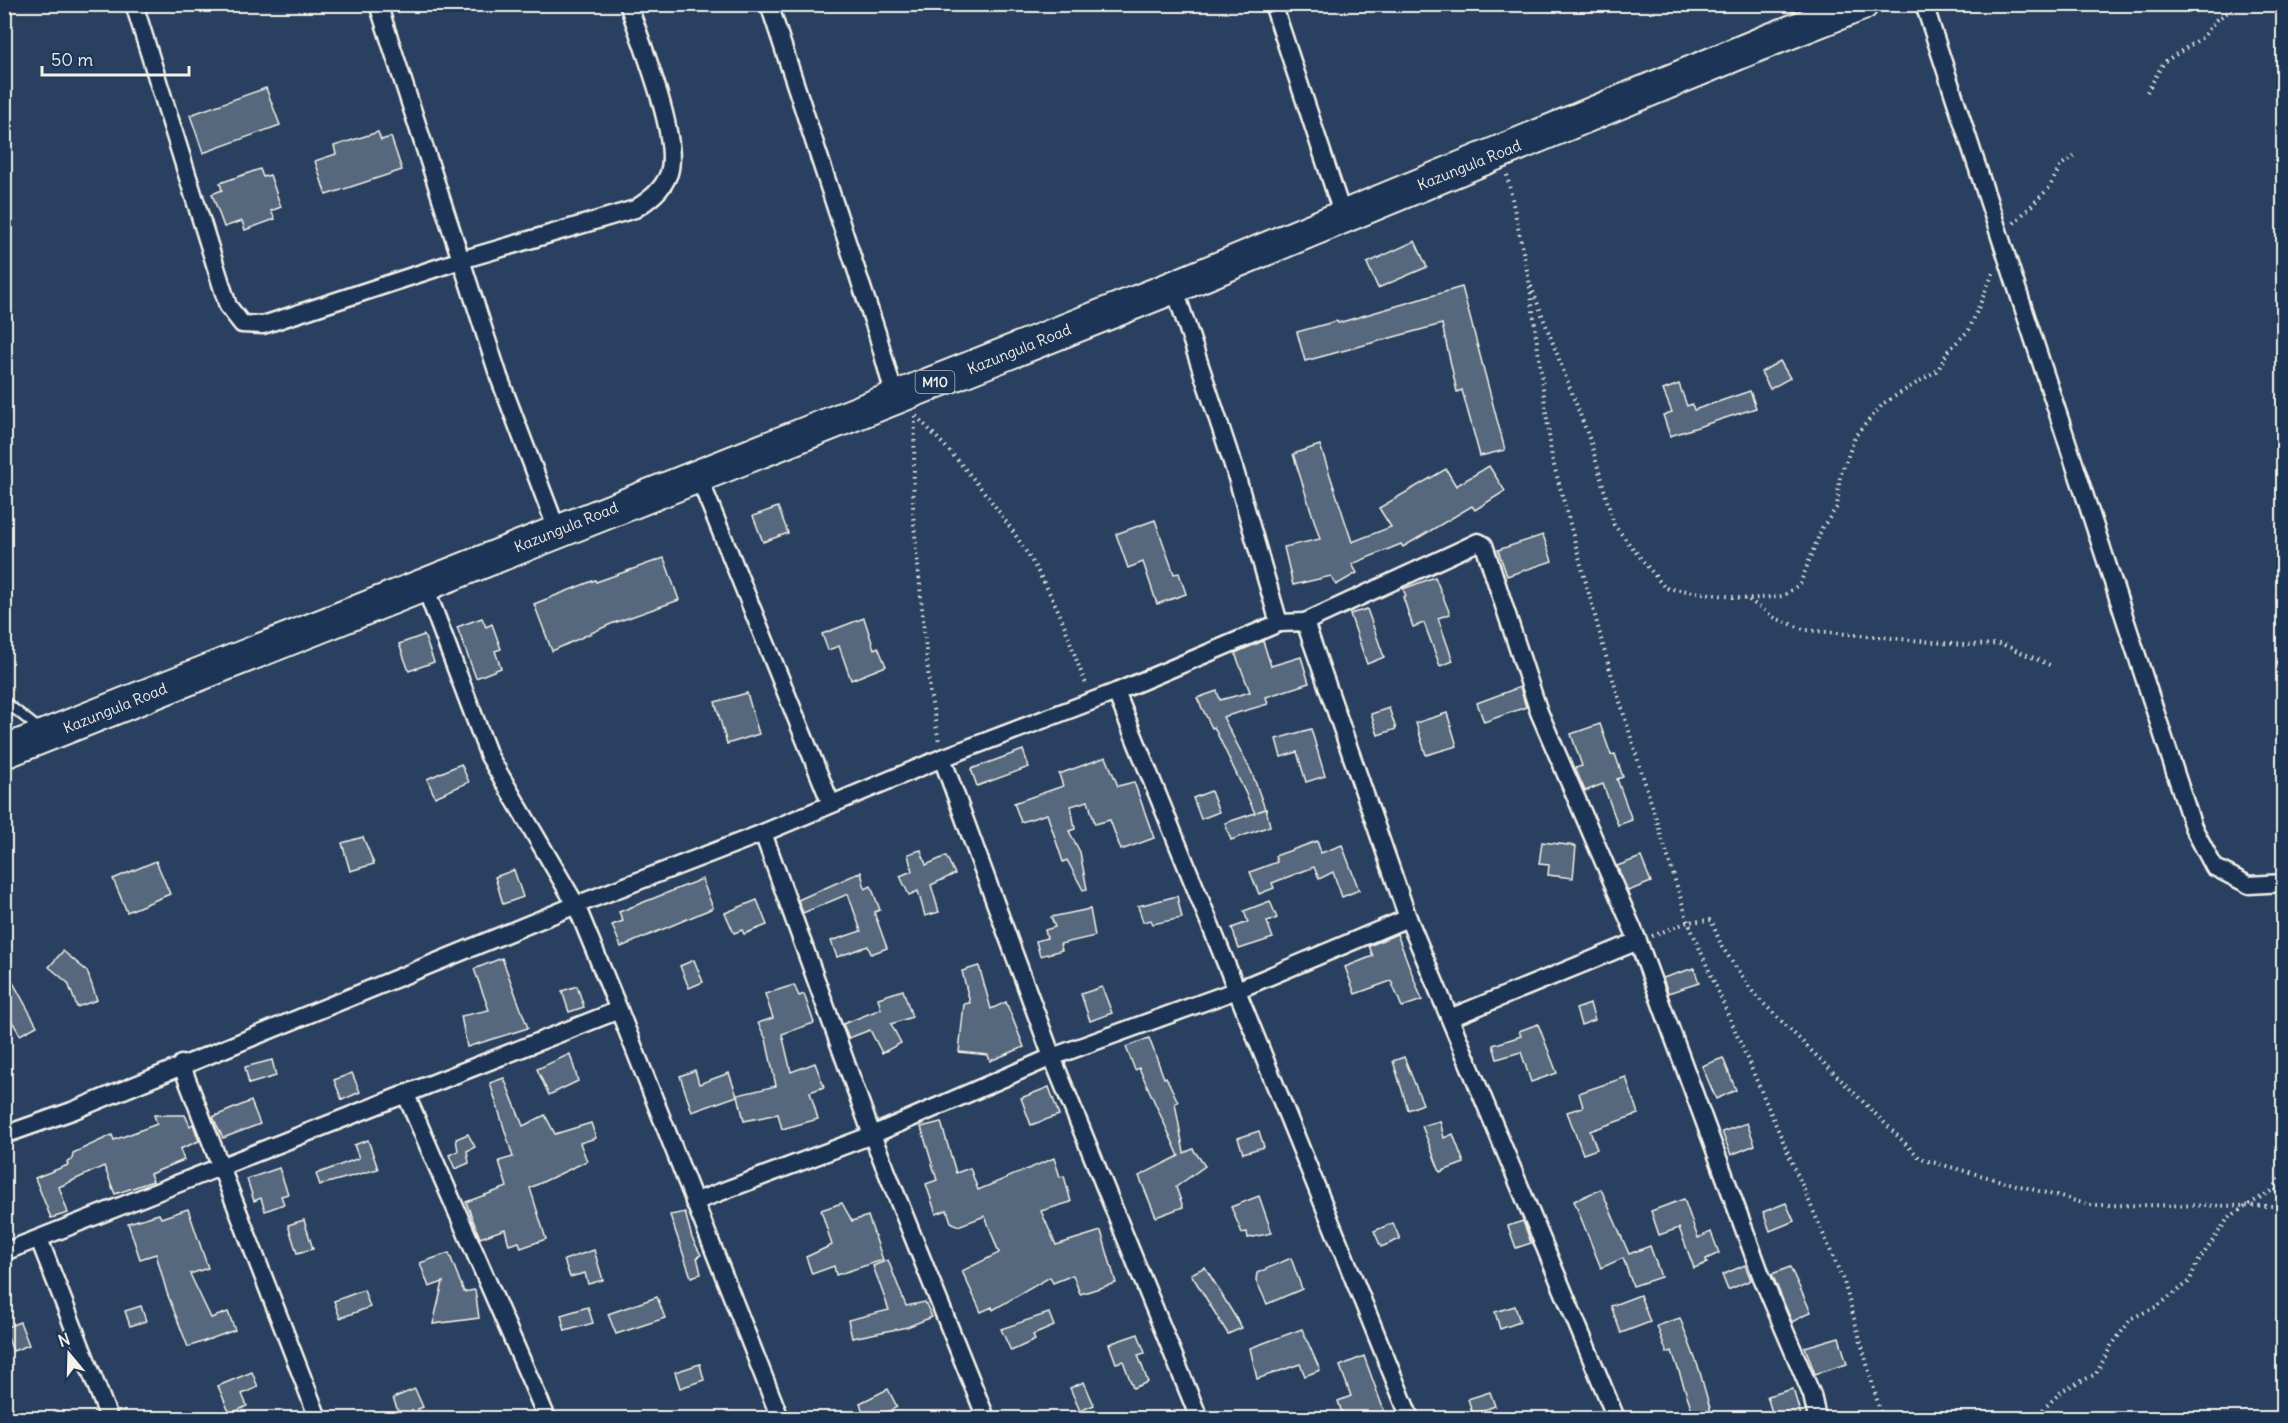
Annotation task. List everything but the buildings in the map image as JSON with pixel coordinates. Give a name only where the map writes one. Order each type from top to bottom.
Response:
[{"type":"highway","name":"Kazungula Road","points":[[4,752],[698,474],[905,407],[1174,287],[1862,4]]},
{"type":"street","points":[[134,4],[228,306],[242,324],[263,325],[461,260],[634,209],[655,196],[669,174],[672,152],[660,101],[628,4]]},
{"type":"street","points":[[378,4],[499,377],[557,530]]},
{"type":"street","points":[[768,4],[877,333],[905,407]]},
{"type":"street","points":[[1273,4],[1343,216]]},
{"type":"street","points":[[1923,4],[2193,826],[2214,867],[2248,885],[2283,883]]},
{"type":"street","points":[[1174,287],[1235,471],[1279,623]]},
{"type":"street","points":[[698,474],[831,804]]},
{"type":"street","points":[[4,1135],[72,1111],[181,1064],[576,904],[763,833],[942,758],[1092,699],[1116,692],[1279,623],[1305,622],[1479,542],[1484,545],[1539,712],[1638,941],[1761,1275],[1812,1395],[1817,1419]]},
{"type":"street","points":[[424,584],[489,756],[576,904],[780,1419]]},
{"type":"street","points":[[1305,622],[1408,918],[1616,1419]]},
{"type":"street","points":[[1116,692],[1410,1419]]},
{"type":"street","points":[[942,758],[1052,1058],[1199,1419]]},
{"type":"street","points":[[763,833],[872,1135],[986,1419]]},
{"type":"street","points":[[694,1202],[872,1135],[1052,1058],[1236,990],[1408,918]]},
{"type":"street","points":[[1450,1018],[1638,941]]},
{"type":"street","points":[[4,1252],[619,1010]]},
{"type":"street","points":[[181,1064],[318,1419]]},
{"type":"street","points":[[406,1095],[547,1419]]},
{"type":"street","points":[[39,1239],[110,1419]]},
{"type":"lane","points":[[4,701],[47,735]]},
{"type":"path","points":[[2147,92],[2164,62],[2203,37],[2216,20],[2241,4]]},
{"type":"path","points":[[1501,153],[1529,280],[1552,458],[1607,660],[1688,922],[1844,1282],[1882,1419]]},
{"type":"path","points":[[1529,280],[1591,443],[1614,525],[1665,588],[1748,599],[1783,596],[1800,584],[1822,528],[1837,507],[1840,476],[1856,435],[1884,403],[1938,370],[1948,351],[1969,330],[1994,271],[2009,227],[2049,188],[2061,165],[2076,155]]},
{"type":"path","points":[[905,407],[970,472],[1030,558],[1071,638],[1080,670],[1092,699]]},
{"type":"path","points":[[905,407],[932,703],[942,758]]},
{"type":"path","points":[[1748,599],[1775,618],[1806,630],[1964,645],[2002,644],[2052,666]]},
{"type":"path","points":[[1638,941],[1688,922],[1710,920],[1722,947],[1755,994],[1921,1159],[2090,1205],[2283,1206]]},
{"type":"path","points":[[2034,1419],[2063,1390],[2096,1374],[2111,1346],[2132,1318],[2156,1307],[2189,1282],[2196,1265],[2229,1217],[2274,1189],[2283,1168]]},
{"type":"path","points":[[2274,1189],[2283,1194]]}]
